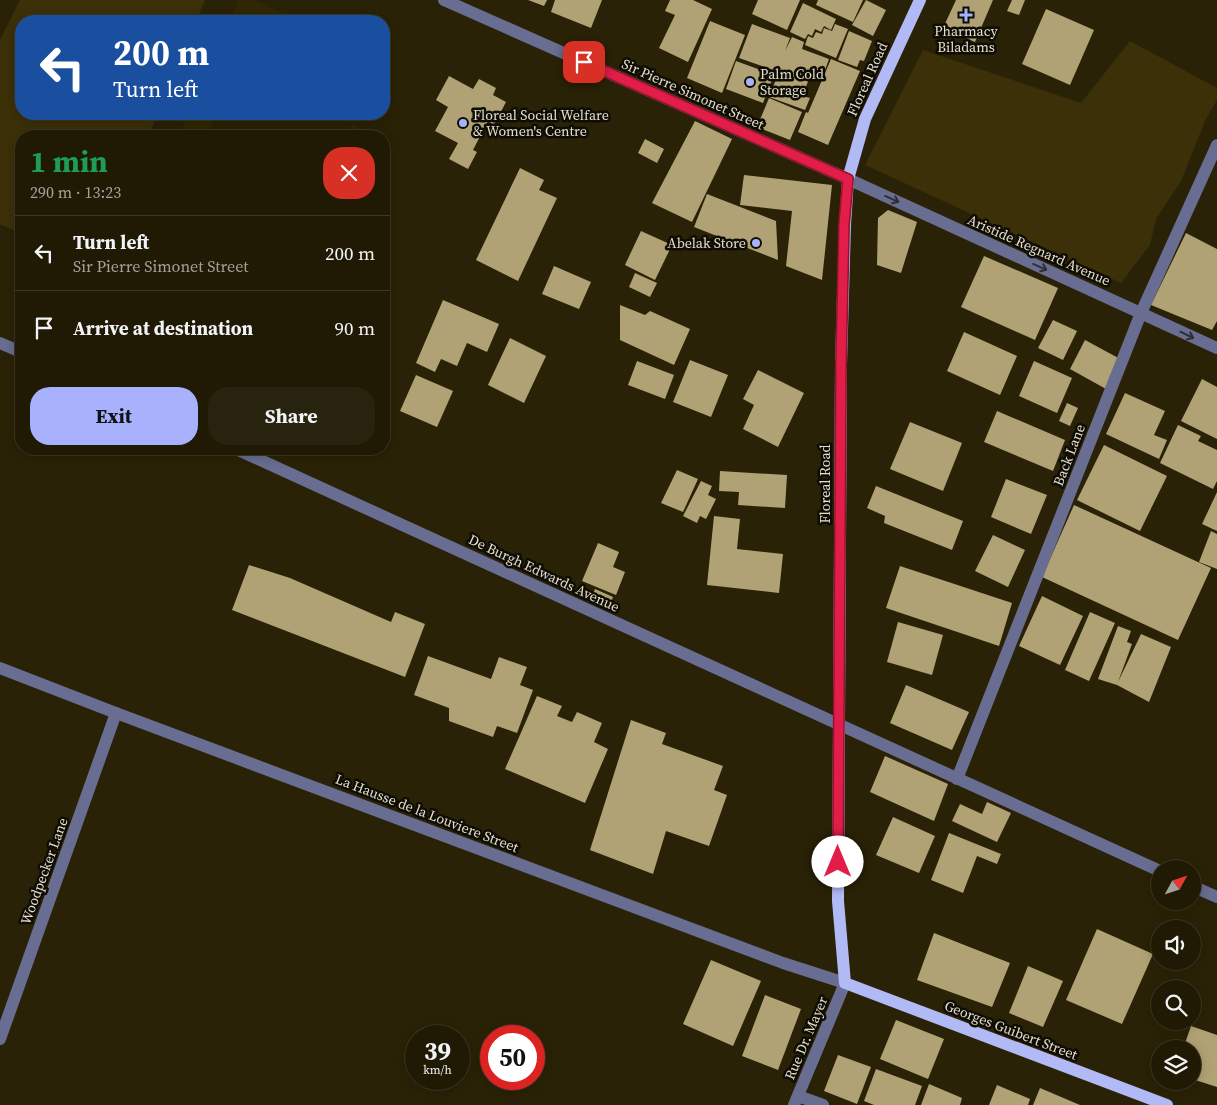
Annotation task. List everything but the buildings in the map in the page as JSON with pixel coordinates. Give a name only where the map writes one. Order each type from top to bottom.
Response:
[{"type":"main road","name":"Floreal Road","points":[[845,983],[838,902],[841,364],[844,225],[848,179],[865,118],[920,0]]},
{"type":"main road","name":"Georges Guibert Street","points":[[845,983],[1167,1105]]},
{"type":"street","name":"Sir Pierre Simonet Street","points":[[444,0],[848,179]]},
{"type":"street","name":"Back Lane","points":[[957,779],[1141,312],[1217,145]]},
{"type":"street","name":"Aristide Regnard Avenue","points":[[848,179],[1217,348]]},
{"type":"street","points":[[0,342],[15,349]]},
{"type":"street","name":"De Burgh Edwards Avenue","points":[[249,455],[1151,867]]},
{"type":"street","name":"La Hausse de la Louviere Street","points":[[0,668],[783,963],[845,983]]},
{"type":"street","name":"Woodpecker Lane","points":[[0,1039],[116,713]]},
{"type":"street","points":[[1201,890],[1217,897]]},
{"type":"street","name":"Rue Dr. Mayer","points":[[796,1100],[845,983]]},
{"type":"street","points":[[796,1100],[823,1105]]},
{"type":"shaded area","points":[[20,0],[205,0],[199,15],[15,15],[15,120],[155,120],[151,130],[15,130],[15,231],[0,224],[0,40]]},
{"type":"shaded area","points":[[239,0],[254,0],[288,15],[232,15]]},
{"type":"shaded area","points":[[1130,41],[1217,88],[1217,100],[1205,121],[1181,181],[1156,219],[1150,245],[1121,283],[865,165],[923,50],[1081,103]]},
{"type":"shaded area","points":[[185,120],[214,120],[209,130],[181,130]]},
{"type":"shaded area","points":[[352,124],[365,130],[350,130]]},
{"type":"place","name":"Pharmacy Biladams","points":[[966,15]]},
{"type":"place","name":"Palm Cold Storage","points":[[750,82]]},
{"type":"place","name":"Floreal Social Welfare & Women's Centre","points":[[463,123]]},
{"type":"place","name":"Abelak Store","points":[[756,243]]},
{"type":"route","points":[[584,62],[848,179],[844,225],[841,364],[838,862]]}]
